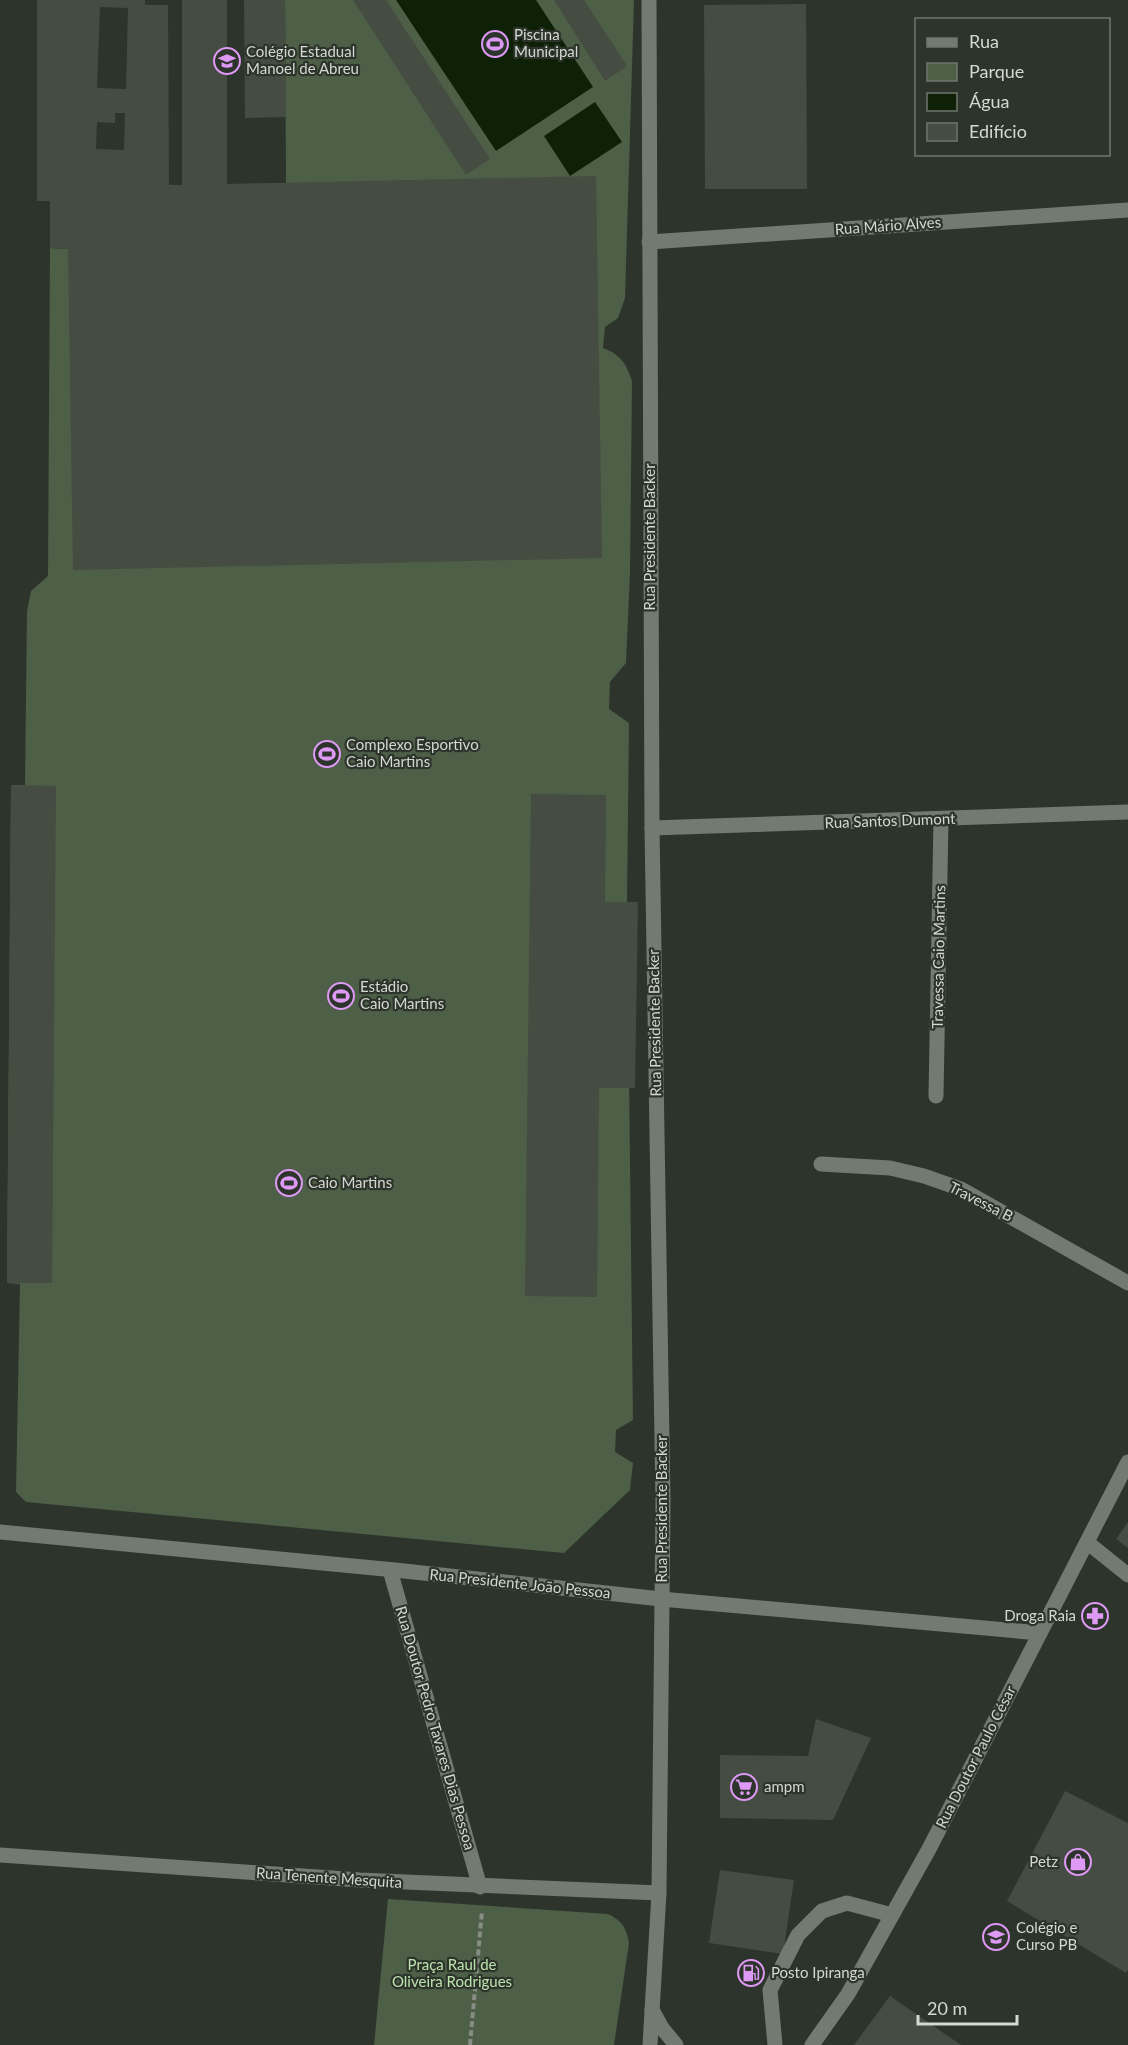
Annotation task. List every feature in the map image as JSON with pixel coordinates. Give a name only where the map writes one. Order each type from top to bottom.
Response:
[{"type":"street","name":"Rua Presidente Backer","points":[[649,0],[652,828],[663,1501],[659,1893],[650,2045]]},
{"type":"street","name":"Rua Mário Alves","points":[[649,242],[1128,210]]},
{"type":"street","name":"Rua Santos Dumont","points":[[652,828],[1128,812]]},
{"type":"street","name":"Travessa Caio Martins","points":[[936,1096],[941,819]]},
{"type":"street","name":"Travessa B","points":[[821,1164],[890,1168],[924,1176],[961,1189],[1128,1283]]},
{"type":"street","name":"Rua Doutor Paulo César","points":[[812,2045],[848,1994],[930,1849],[1128,1462]]},
{"type":"street","name":"Rua Presidente João Pessoa","points":[[0,1532],[661,1599],[1040,1633]]},
{"type":"street","points":[[1088,1543],[1128,1575]]},
{"type":"street","name":"Rua Doutor Pedro Tavares Dias Pessoa","points":[[390,1570],[480,1887]]},
{"type":"street","name":"Rua Tenente Mesquita","points":[[0,1855],[480,1887],[659,1893]]},
{"type":"street","points":[[776,2045],[770,1990],[798,1935],[822,1911],[847,1903],[892,1915]]},
{"type":"street","points":[[652,2010],[662,2028],[676,2045]]},
{"type":"path","points":[[470,2045],[482,1906],[480,1887]]},
{"type":"green space","name":"Complexo Esportivo Caio Martins","points":[[285,0],[634,0],[625,298],[618,318],[605,327],[603,348],[622,360],[632,381],[630,573],[626,663],[610,682],[609,709],[629,723],[627,904],[633,1420],[616,1430],[615,1452],[633,1463],[630,1490],[564,1553],[26,1502],[16,1492],[20,1284],[7,1283],[11,785],[25,785],[27,611],[31,591],[48,576],[50,248],[68,249],[118,187],[286,183]]},
{"type":"green space","name":"Praça Raul de Oliveira Rodrigues","points":[[388,1899],[608,1914],[613,1917],[623,1925],[629,1943],[614,2045],[374,2045]]},
{"type":"water","name":"Piscina Municipal","points":[[396,0],[536,0],[593,87],[496,151]]},
{"type":"water","points":[[595,102],[622,142],[570,176],[544,136]]},
{"type":"building","points":[[37,0],[145,0],[145,5],[168,5],[169,185],[182,185],[182,0],[227,0],[227,184],[596,176],[602,558],[73,570],[68,249],[50,248],[50,201],[37,201]],"holes":[[[100,7],[128,8],[126,89],[97,88]],[[115,113],[125,113],[124,150],[96,149],[97,122],[115,123]]]},
{"type":"building","points":[[244,0],[285,0],[286,117],[245,118]]},
{"type":"building","points":[[353,0],[386,0],[490,159],[466,175]]},
{"type":"building","points":[[554,0],[584,0],[627,66],[605,81]]},
{"type":"building","points":[[806,4],[807,189],[705,189],[704,5]]},
{"type":"building","points":[[11,785],[56,786],[52,1283],[7,1283]]},
{"type":"building","points":[[531,794],[606,795],[605,902],[638,902],[635,1088],[599,1088],[597,1297],[525,1296]]},
{"type":"building","points":[[1128,1522],[1128,1548],[1116,1539]]},
{"type":"building","points":[[816,1719],[871,1738],[833,1820],[720,1818],[720,1755],[808,1756]]},
{"type":"building","name":"Petz","points":[[1065,1791],[1128,1823],[1128,1970],[1126,1973],[1007,1901]]},
{"type":"building","points":[[720,1870],[794,1880],[783,1954],[709,1943]]},
{"type":"building","points":[[890,1996],[961,2045],[854,2045]]},
{"type":"place","name":"Piscina Municipal","points":[[495,44]]},
{"type":"place","name":"Colégio Estadual Manoel de Abreu","points":[[227,61]]},
{"type":"place","name":"Complexo Esportivo Caio Martins","points":[[327,754]]},
{"type":"place","name":"Estádio Caio Martins","points":[[341,996]]},
{"type":"place","name":"Caio Martins","points":[[289,1183]]},
{"type":"place","name":"Droga Raia","points":[[1095,1616]]},
{"type":"place","name":"ampm","points":[[744,1787]]},
{"type":"place","name":"Petz","points":[[1078,1862]]},
{"type":"place","name":"Colégio e Curso PB","points":[[996,1937]]},
{"type":"place","name":"Posto Ipiranga","points":[[751,1973]]}]
